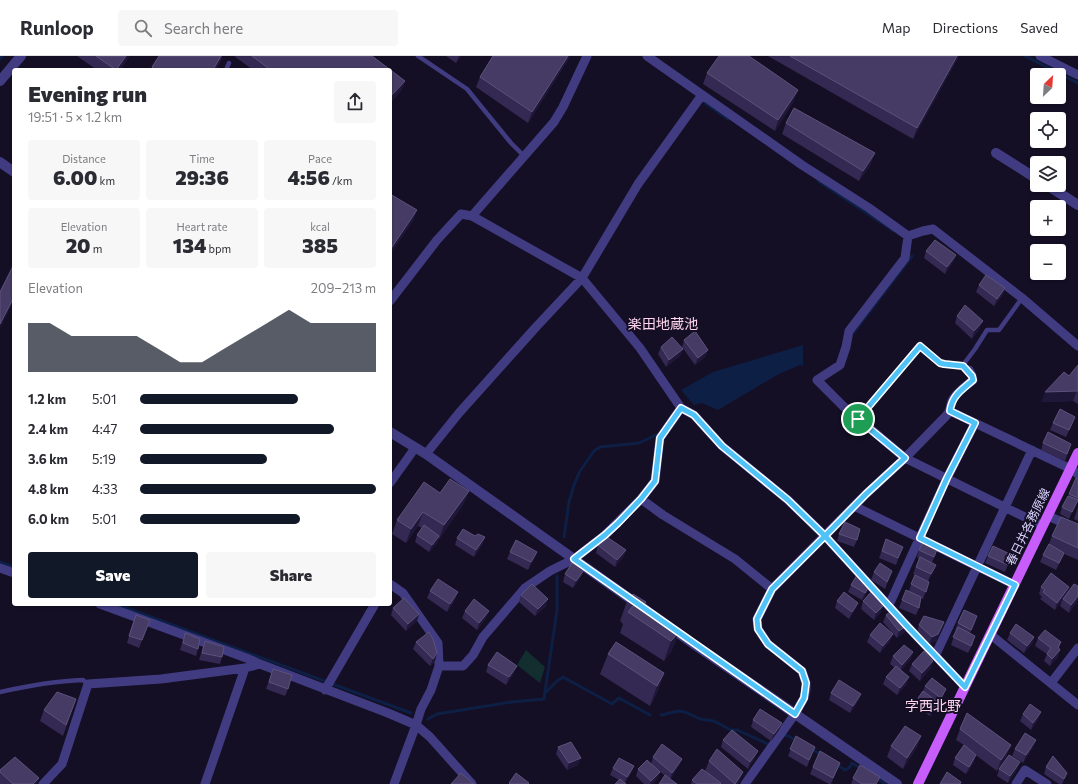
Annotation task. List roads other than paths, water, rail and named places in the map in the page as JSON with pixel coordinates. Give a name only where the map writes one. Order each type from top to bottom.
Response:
[{"type":"main road","name":"春日井各務原線","points":[[918,784],[1048,516],[1074,472],[1078,453]]},
{"type":"street","points":[[0,81],[21,56]]},
{"type":"street","points":[[472,216],[554,122],[563,107],[587,56]]},
{"type":"street","points":[[648,56],[802,165],[869,208],[908,236]]},
{"type":"street","points":[[1040,56],[1078,75]]},
{"type":"street","points":[[426,454],[490,378],[582,278],[638,184],[702,95]]},
{"type":"street","points":[[996,153],[1030,175]]},
{"type":"street","points":[[0,162],[12,171]]},
{"type":"street","points":[[1057,192],[1078,205]]},
{"type":"street","points":[[392,298],[437,240],[460,214],[472,216],[582,278],[640,348],[681,408],[694,415],[722,446],[788,500],[825,536],[965,687]]},
{"type":"street","points":[[908,236],[933,229],[1022,298],[1078,346]]},
{"type":"street","points":[[908,236],[906,258],[849,331],[840,366],[817,380],[843,406],[905,458],[1043,526]]},
{"type":"street","points":[[745,784],[795,714],[804,698],[806,683],[802,671],[768,644],[758,629],[757,619],[772,589],[854,506],[905,458],[950,411],[954,398],[973,380],[966,368]]},
{"type":"street","points":[[439,666],[463,666],[473,655],[483,637],[524,588],[550,571],[574,559],[605,535],[641,499],[655,481],[660,438],[681,408]]},
{"type":"street","points":[[950,411],[1032,450],[1074,472]]},
{"type":"street","points":[[889,605],[947,478],[975,423]]},
{"type":"street","points":[[392,433],[426,454],[795,714],[898,784]]},
{"type":"street","points":[[392,480],[415,448]]},
{"type":"street","points":[[936,656],[1032,450]]},
{"type":"street","points":[[641,499],[663,515],[735,559],[772,589]]},
{"type":"street","points":[[854,506],[1015,585]]},
{"type":"street","points":[[1048,516],[1078,529]]},
{"type":"street","points":[[0,568],[12,572]]},
{"type":"street","points":[[392,585],[403,593],[438,643],[439,666],[421,709],[394,784]]},
{"type":"street","points":[[106,606],[198,639],[325,690],[388,712],[416,725],[430,737],[472,784]]},
{"type":"street","points":[[325,690],[374,606]]},
{"type":"street","points":[[991,635],[1078,705]]},
{"type":"street","points":[[1051,683],[1078,648]]},
{"type":"street","points":[[43,784],[62,764],[88,684],[161,679],[245,668],[260,664]]},
{"type":"street","points":[[205,784],[245,668]]},
{"type":"street","points":[[1016,784],[1025,770],[1047,784]]},
{"type":"lane","points":[[418,56],[467,89],[511,143],[524,156]]},
{"type":"lane","points":[[227,68],[229,63]]},
{"type":"lane","points":[[858,419],[920,346],[944,364],[966,368],[975,349],[987,330],[999,330],[1022,298]]},
{"type":"lane","points":[[0,692],[70,680],[83,680],[88,684]]},
{"type":"water","points":[[803,345],[803,366],[800,365],[779,374],[718,410],[702,403],[694,405],[681,390],[713,372]]},
{"type":"waterway","points":[[1025,56],[1078,83]]},
{"type":"waterway","points":[[705,103],[728,119]]},
{"type":"waterway","points":[[818,181],[894,231]]},
{"type":"waterway","points":[[854,332],[912,256]]},
{"type":"waterway","points":[[564,537],[569,502],[574,485],[580,471],[594,451],[600,447],[639,443],[658,434]]},
{"type":"waterway","points":[[0,562],[12,566]]},
{"type":"waterway","points":[[428,719],[437,714],[511,702],[544,699],[557,610],[557,576]]},
{"type":"waterway","points":[[121,606],[411,713]]},
{"type":"waterway","points":[[545,693],[563,677],[612,704],[619,698],[650,715]]},
{"type":"waterway","points":[[661,715],[678,711],[685,712],[700,719],[714,721],[731,730],[737,730],[768,744]]},
{"type":"waterway","points":[[783,736],[788,736],[798,741]]},
{"type":"waterway","points":[[811,749],[822,755]]},
{"type":"waterway","points":[[837,765],[845,770],[849,768],[852,763],[862,769]]},
{"type":"waterway","points":[[877,778],[885,784]]},
{"type":"district","name":"楽田地蔵池","points":[[663,324]]},
{"type":"district","name":"字西北野","points":[[933,706]]}]
